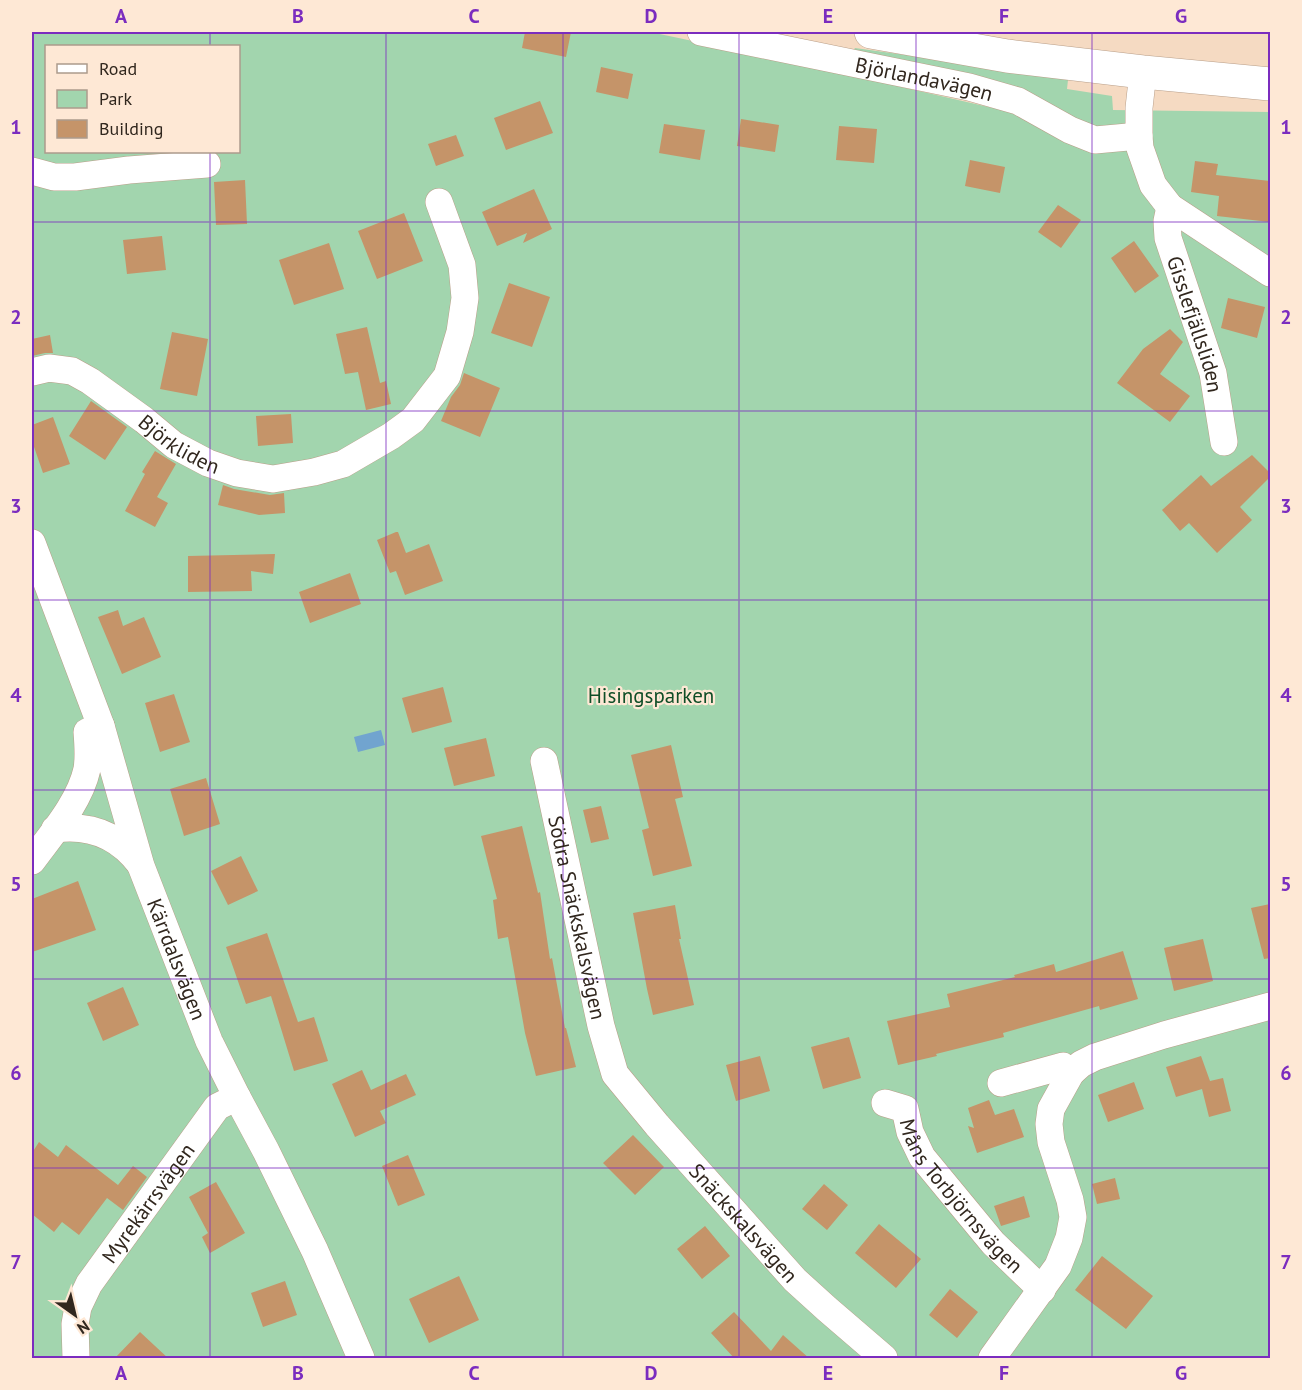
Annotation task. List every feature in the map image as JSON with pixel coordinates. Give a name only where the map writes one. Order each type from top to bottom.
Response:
[{"type":"street","name":"Björlandavägen","points":[[701,32],[969,87],[1018,101],[1070,130],[1095,140],[1138,136]]},
{"type":"street","name":"Björlandavägen","points":[[871,32],[914,35],[1007,56],[1270,84]]},
{"type":"street","name":"Gisslefjällsliden","points":[[1143,72],[1138,136],[1153,185],[1170,207],[1270,273]]},
{"type":"street","points":[[32,171],[54,177],[75,177],[207,164]]},
{"type":"street","name":"Björkliden","points":[[32,372],[49,368],[72,371],[90,381],[144,420],[174,445],[237,473],[273,479],[314,472],[391,436],[413,420],[447,376],[460,332],[465,298],[462,265],[439,202]]},
{"type":"street","name":"Gisslefjällsliden","points":[[1170,207],[1167,221],[1168,238],[1213,373],[1224,441]]},
{"type":"street","name":"Kärrdalsvägen","points":[[32,543],[101,726],[141,866],[209,1041],[315,1251],[361,1359]]},
{"type":"street","points":[[32,861],[75,798],[87,769],[87,732],[101,726]]},
{"type":"street","name":"Södra Snäckskalsvägen","points":[[544,761],[601,1026],[615,1074]]},
{"type":"street","points":[[55,829],[67,827],[87,829],[112,837],[132,853],[141,866]]},
{"type":"street","name":"Måns Torbjörnsvägen","points":[[992,1359],[1058,1266],[1069,1238],[1073,1217],[1070,1200],[1051,1142],[1049,1124],[1051,1109],[1071,1073],[1081,1064],[1095,1057],[1270,1005]]},
{"type":"street","points":[[1001,1083],[1063,1066],[1071,1073]]},
{"type":"street","name":"Snäckskalsvägen","points":[[615,1074],[657,1125],[795,1280],[884,1359]]},
{"type":"street","name":"Myrekärrsvägen","points":[[76,1359],[75,1324],[78,1307],[89,1284],[217,1107],[237,1097]]},
{"type":"street","name":"Måns Torbjörnsvägen","points":[[885,1103],[905,1109],[910,1132],[922,1158],[993,1243],[1042,1290]]},
{"type":"green space","name":"Hisingsparken","points":[[32,32],[650,32],[993,108],[1056,109],[853,51],[855,48],[1021,71],[1068,80],[1067,89],[1112,96],[1113,110],[1270,112],[1270,1358],[32,1358]]},
{"type":"water","points":[[381,730],[385,745],[358,752],[354,737]]},
{"type":"building","points":[[525,32],[571,32],[566,57],[522,48]]},
{"type":"building","points":[[601,67],[633,74],[628,99],[596,92]]},
{"type":"building","points":[[540,101],[553,133],[506,150],[494,118]]},
{"type":"building","points":[[741,119],[779,125],[775,152],[737,146]]},
{"type":"building","points":[[664,124],[705,130],[700,160],[659,153]]},
{"type":"building","points":[[839,126],[877,129],[874,163],[836,160]]},
{"type":"building","points":[[456,135],[464,156],[436,166],[428,144]]},
{"type":"building","points":[[970,160],[1005,167],[1000,193],[965,186]]},
{"type":"building","points":[[1195,161],[1218,164],[1216,175],[1270,181],[1270,222],[1217,216],[1219,196],[1191,192]]},
{"type":"building","points":[[245,180],[247,224],[216,225],[214,182]]},
{"type":"building","points":[[534,189],[552,229],[523,243],[527,233],[497,246],[482,212]]},
{"type":"building","points":[[1058,205],[1081,220],[1061,248],[1038,232]]},
{"type":"building","points":[[404,213],[423,261],[377,279],[358,231]]},
{"type":"building","points":[[162,236],[166,270],[127,274],[123,240]]},
{"type":"building","points":[[1134,241],[1159,276],[1135,293],[1111,258]]},
{"type":"building","points":[[329,243],[344,289],[294,305],[279,260]]},
{"type":"building","points":[[509,283],[550,297],[532,347],[491,333]]},
{"type":"building","points":[[1228,298],[1265,307],[1257,338],[1221,328]]},
{"type":"building","points":[[367,327],[380,383],[386,381],[391,404],[366,410],[358,372],[345,374],[336,334]]},
{"type":"building","points":[[1170,329],[1183,342],[1160,374],[1190,396],[1170,422],[1117,383],[1143,349]]},
{"type":"building","points":[[172,332],[208,339],[197,396],[160,389]]},
{"type":"building","points":[[50,335],[53,353],[32,356],[32,339]]},
{"type":"building","points":[[464,373],[500,388],[480,437],[441,421]]},
{"type":"building","points":[[91,401],[127,427],[105,460],[69,436]]},
{"type":"building","points":[[291,414],[293,443],[258,446],[256,416]]},
{"type":"building","points":[[53,417],[70,464],[43,473],[32,441],[32,425]]},
{"type":"building","points":[[155,451],[176,464],[157,497],[168,503],[155,527],[125,511],[145,474],[142,472]]},
{"type":"building","points":[[1252,455],[1270,473],[1270,477],[1240,507],[1252,520],[1217,553],[1189,523],[1180,531],[1162,510],[1201,475],[1211,486]]},
{"type":"building","points":[[223,485],[270,495],[284,493],[285,513],[259,515],[218,505]]},
{"type":"building","points":[[398,532],[406,553],[429,544],[443,581],[405,595],[396,571],[390,573],[377,540]]},
{"type":"building","points":[[275,554],[273,574],[251,571],[252,591],[188,592],[188,556]]},
{"type":"building","points":[[350,573],[361,604],[310,623],[299,592]]},
{"type":"building","points":[[118,610],[123,626],[144,617],[161,657],[122,674],[98,617]]},
{"type":"building","points":[[443,687],[452,722],[412,733],[402,698]]},
{"type":"building","points":[[174,694],[190,742],[160,752],[145,703]]},
{"type":"building","points":[[486,738],[495,776],[454,786],[444,748]]},
{"type":"building","points":[[671,745],[683,797],[675,799],[692,866],[653,876],[642,830],[649,828],[631,755]]},
{"type":"building","points":[[206,778],[220,824],[184,836],[170,789]]},
{"type":"building","points":[[601,806],[609,839],[591,843],[583,810]]},
{"type":"building","points":[[522,826],[538,893],[540,892],[550,959],[552,958],[565,1028],[576,1067],[536,1076],[525,1033],[508,937],[498,939],[493,900],[497,899],[481,836]]},
{"type":"building","points":[[241,856],[258,891],[228,905],[211,871]]},
{"type":"building","points":[[78,881],[96,930],[32,952],[32,899]]},
{"type":"building","points":[[1270,904],[1270,958],[1264,959],[1251,908]]},
{"type":"building","points":[[675,905],[681,939],[679,939],[694,1005],[653,1015],[633,913]]},
{"type":"building","points":[[267,933],[298,1022],[314,1017],[328,1061],[294,1071],[271,996],[246,1004],[226,947]]},
{"type":"building","points":[[1203,939],[1213,981],[1174,991],[1164,948]]},
{"type":"building","points":[[1123,951],[1138,999],[1100,1010],[1099,1006],[1003,1033],[1004,1037],[898,1065],[887,1021],[950,1007],[947,994],[1015,977],[1014,975],[1054,964],[1056,972]]},
{"type":"building","points":[[123,987],[139,1025],[103,1041],[87,1003]]},
{"type":"building","points":[[849,1037],[861,1078],[823,1089],[811,1047]]},
{"type":"building","points":[[760,1056],[770,1091],[736,1101],[726,1065]]},
{"type":"building","points":[[1201,1056],[1210,1081],[1223,1078],[1231,1111],[1209,1117],[1202,1089],[1176,1097],[1166,1067]]},
{"type":"building","points":[[362,1070],[371,1090],[406,1074],[416,1095],[380,1111],[386,1123],[355,1137],[332,1084]]},
{"type":"building","points":[[1134,1082],[1144,1109],[1108,1122],[1098,1095]]},
{"type":"building","points":[[989,1100],[995,1115],[1014,1109],[1024,1137],[977,1153],[968,1126],[974,1128],[968,1108]]},
{"type":"building","points":[[633,1135],[664,1167],[635,1195],[603,1163]]},
{"type":"building","points":[[39,1142],[58,1157],[66,1145],[118,1185],[133,1166],[147,1177],[123,1210],[107,1198],[79,1235],[62,1222],[54,1232],[32,1214],[32,1153]]},
{"type":"building","points":[[408,1155],[425,1195],[398,1206],[382,1166]]},
{"type":"building","points":[[1115,1178],[1120,1199],[1097,1204],[1092,1184]]},
{"type":"building","points":[[216,1182],[245,1233],[210,1253],[202,1237],[208,1233],[189,1197]]},
{"type":"building","points":[[824,1184],[848,1205],[827,1230],[802,1209]]},
{"type":"building","points":[[1024,1196],[1030,1217],[1001,1226],[994,1206]]},
{"type":"building","points":[[879,1224],[921,1259],[896,1288],[855,1253]]},
{"type":"building","points":[[705,1226],[730,1256],[702,1279],[677,1249]]},
{"type":"building","points":[[1102,1256],[1153,1296],[1126,1329],[1075,1290]]},
{"type":"building","points":[[459,1276],[479,1320],[429,1343],[409,1299]]},
{"type":"building","points":[[285,1281],[297,1315],[263,1327],[251,1293]]},
{"type":"building","points":[[950,1289],[978,1312],[957,1338],[929,1315]]},
{"type":"building","points":[[734,1312],[771,1351],[783,1335],[810,1359],[735,1359],[711,1333]]},
{"type":"building","points":[[140,1332],[169,1359],[114,1359]]}]
